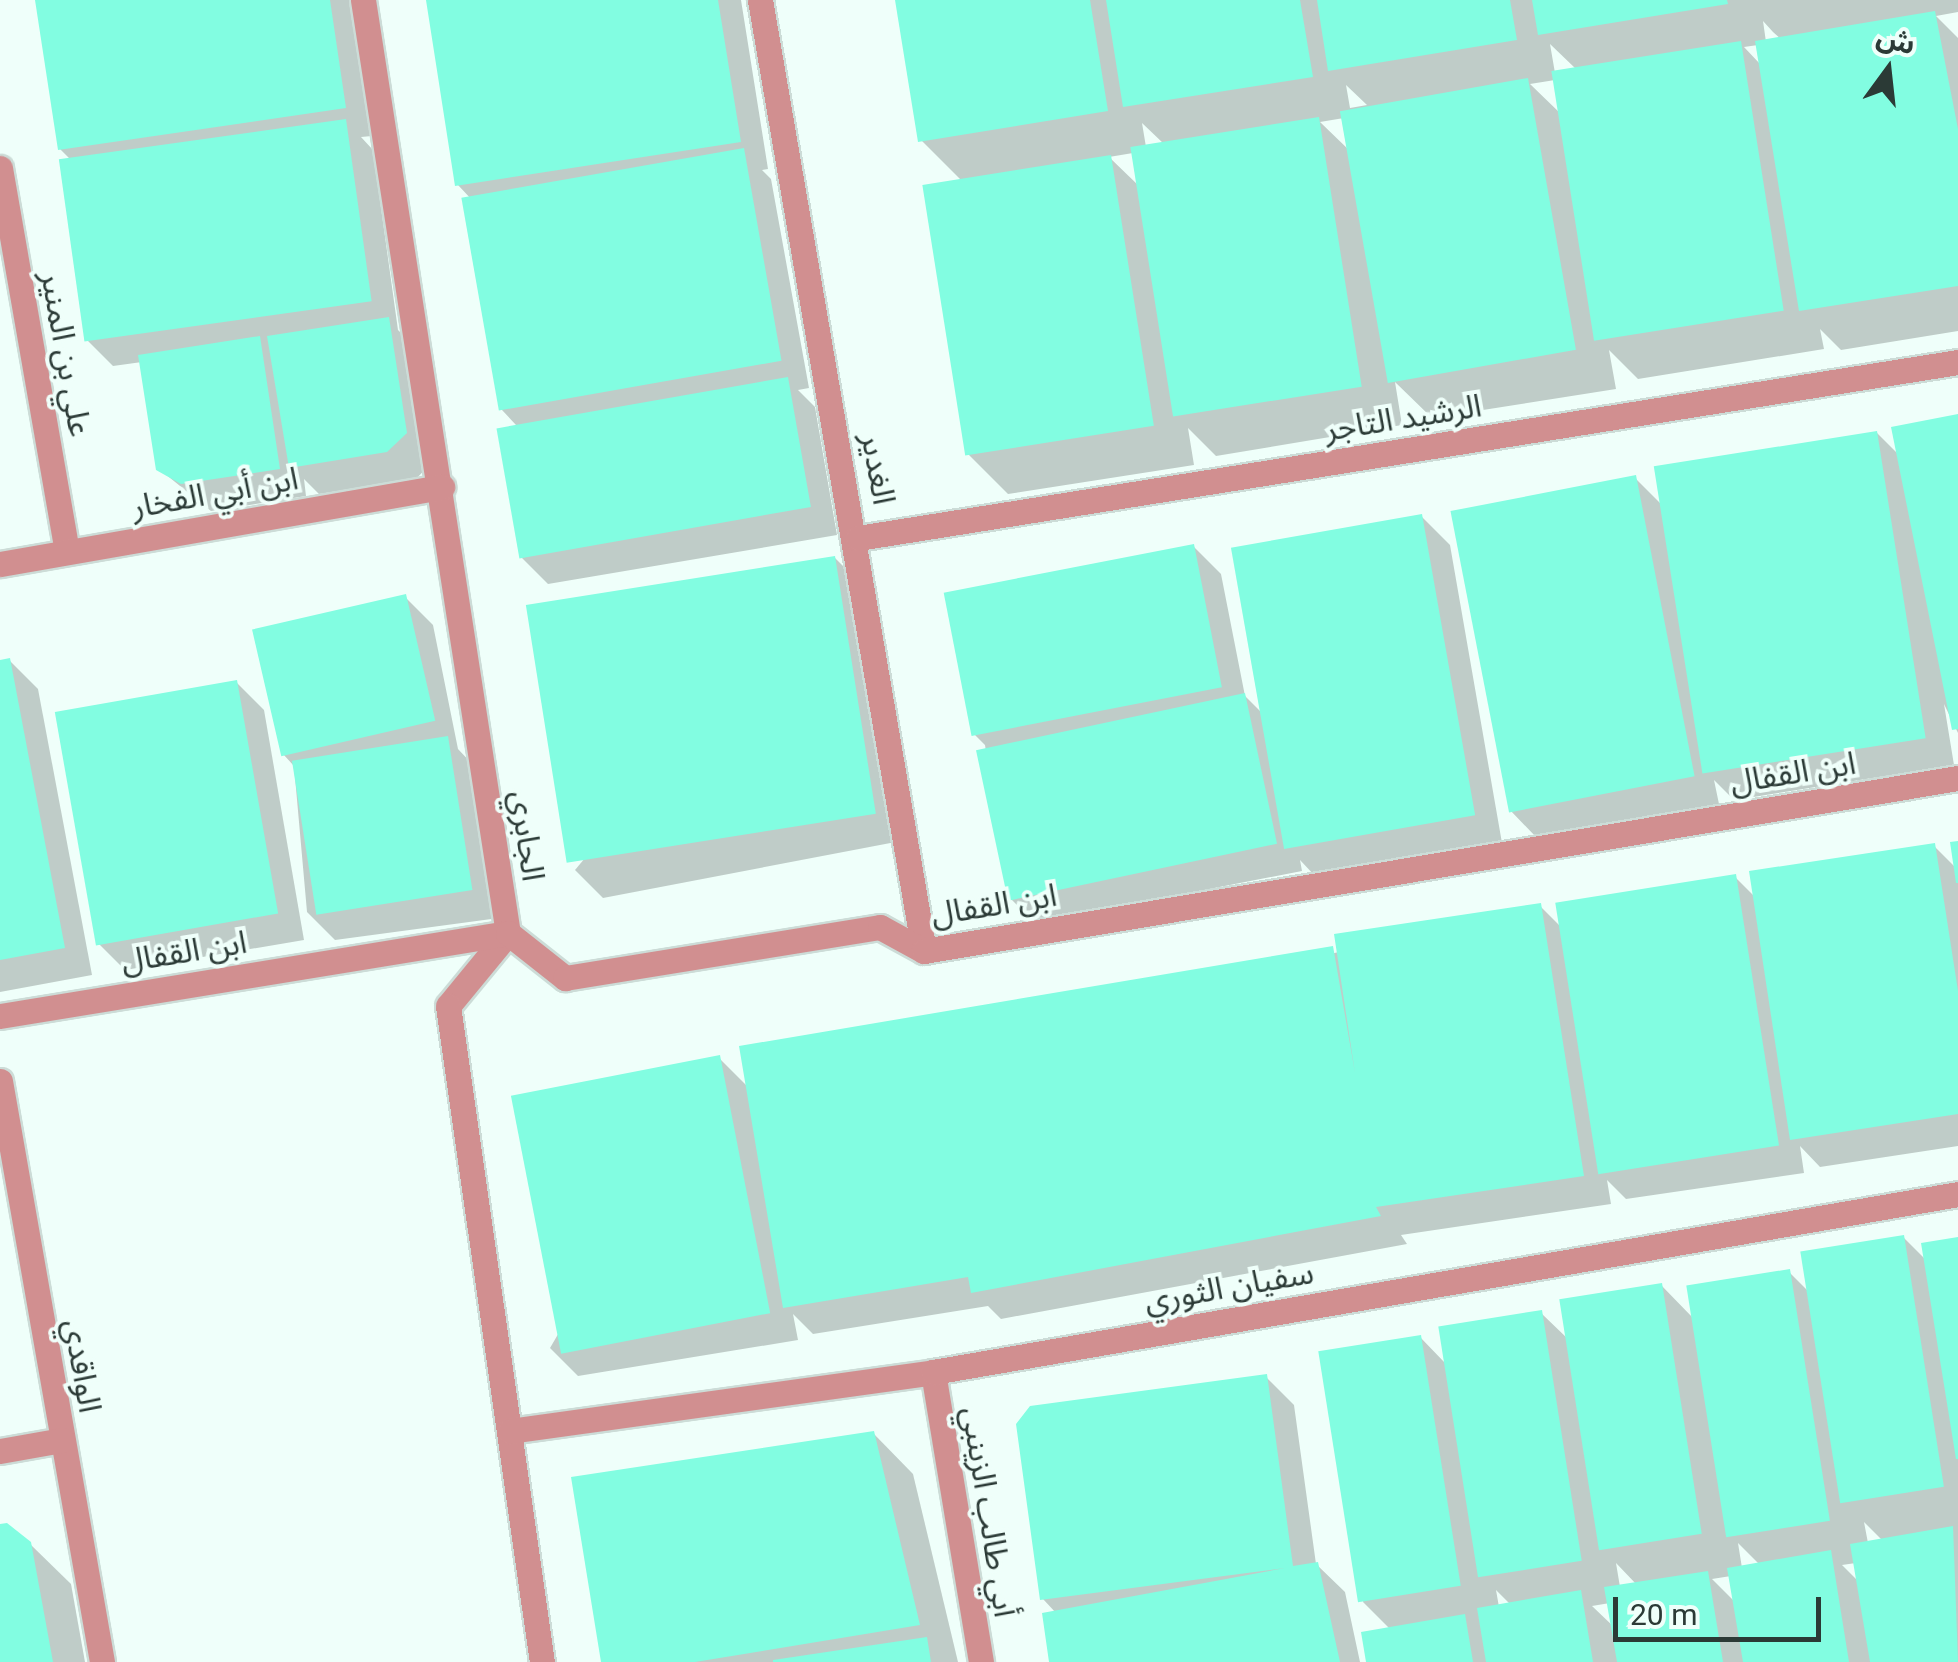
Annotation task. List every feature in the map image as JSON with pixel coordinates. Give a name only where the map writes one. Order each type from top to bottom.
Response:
[{"type":"street","name":"الجابري","points":[[363,0],[442,487],[508,933]]},
{"type":"street","name":"الغدير","points":[[760,0],[858,538],[924,951]]},
{"type":"street","name":"علي بن المنير","points":[[0,168],[68,551]]},
{"type":"street","name":"الرشيد التاجر","points":[[858,538],[1958,362]]},
{"type":"street","name":"ابن أبي الفخار","points":[[0,564],[442,487]]},
{"type":"street","name":"ابن القفال","points":[[0,1016],[508,933],[565,978],[880,927],[924,951],[1958,778]]},
{"type":"street","points":[[508,933],[448,1006],[542,1662]]},
{"type":"street","name":"الواقدي","points":[[0,1081],[102,1662]]},
{"type":"street","name":"سفيان الثوري","points":[[510,1431],[933,1372],[1958,1194]]},
{"type":"street","name":"أبي طالب الزينبي","points":[[933,1372],[981,1662]]},
{"type":"street","points":[[0,1451],[62,1440]]},
{"type":"building","points":[[35,0],[330,0],[346,108],[58,150]]},
{"type":"building","points":[[426,0],[718,0],[741,142],[455,186]]},
{"type":"building","points":[[895,0],[1090,0],[1108,111],[918,142]]},
{"type":"building","points":[[1106,0],[1300,0],[1313,77],[1123,107]]},
{"type":"building","points":[[1317,0],[1510,0],[1517,40],[1328,71]]},
{"type":"building","points":[[1532,0],[1727,0],[1728,4],[1538,35]]},
{"type":"building","points":[[1935,11],[1958,129],[1958,286],[1799,311],[1755,41]]},
{"type":"building","points":[[1741,41],[1784,311],[1594,341],[1551,71]]},
{"type":"building","points":[[1528,78],[1576,350],[1388,383],[1340,111]]},
{"type":"building","points":[[1319,117],[1362,387],[1173,417],[1130,147]]},
{"type":"building","points":[[346,119],[372,301],[84,342],[59,159]]},
{"type":"building","points":[[744,148],[782,361],[499,411],[461,198]]},
{"type":"building","points":[[1111,155],[1154,426],[965,456],[922,185]]},
{"type":"building","points":[[389,317],[407,433],[387,452],[289,468],[267,336]]},
{"type":"building","points":[[260,336],[280,469],[181,484],[156,470],[138,355]]},
{"type":"building","points":[[788,377],[811,507],[519,558],[496,428]]},
{"type":"building","points":[[1958,414],[1958,729],[1952,730],[1891,427]]},
{"type":"building","points":[[1877,431],[1926,738],[1702,774],[1654,466]]},
{"type":"building","points":[[1636,475],[1695,776],[1509,812],[1450,511]]},
{"type":"building","points":[[1422,514],[1475,815],[1284,849],[1231,548]]},
{"type":"building","points":[[1194,544],[1222,687],[972,736],[944,593]]},
{"type":"building","points":[[835,556],[876,814],[567,863],[526,605]]},
{"type":"building","points":[[406,594],[435,721],[281,756],[252,630]]},
{"type":"building","points":[[10,658],[65,948],[0,960],[0,660]]},
{"type":"building","points":[[237,680],[278,913],[96,946],[55,712]]},
{"type":"building","points":[[1245,693],[1277,844],[1008,901],[976,750]]},
{"type":"building","points":[[448,736],[472,890],[316,915],[292,761]]},
{"type":"building","points":[[1958,841],[1958,883],[1956,883],[1950,842]]},
{"type":"building","points":[[1935,843],[1958,991],[1958,1114],[1790,1140],[1749,871]]},
{"type":"building","points":[[1736,874],[1779,1146],[1598,1174],[1555,903]]},
{"type":"building","points":[[1541,903],[1584,1176],[1376,1207],[1381,1216],[971,1293],[968,1277],[783,1308],[739,1046],[1333,946],[1355,1073],[1334,934]]},
{"type":"building","points":[[720,1055],[770,1313],[561,1354],[511,1096]]},
{"type":"building","points":[[1904,1235],[1944,1487],[1840,1503],[1800,1251]]},
{"type":"building","points":[[1958,1237],[1958,1459],[1956,1459],[1921,1243]]},
{"type":"building","points":[[1790,1269],[1830,1521],[1726,1537],[1686,1285]]},
{"type":"building","points":[[1662,1283],[1702,1534],[1599,1550],[1559,1299]]},
{"type":"building","points":[[1542,1310],[1582,1561],[1478,1577],[1438,1326]]},
{"type":"building","points":[[1421,1335],[1461,1586],[1358,1602],[1318,1351]]},
{"type":"building","points":[[1267,1374],[1293,1566],[1318,1562],[1340,1662],[1049,1662],[1042,1613],[1285,1568],[1040,1600],[1016,1424],[1030,1406]]},
{"type":"building","points":[[874,1431],[920,1625],[695,1662],[601,1662],[571,1477]]},
{"type":"building","points":[[7,1523],[31,1542],[53,1662],[0,1662],[0,1524]]},
{"type":"building","points":[[1953,1526],[1958,1662],[1870,1662],[1850,1544]]},
{"type":"building","points":[[1831,1550],[1849,1662],[1743,1662],[1727,1568]]},
{"type":"building","points":[[1708,1571],[1723,1662],[1617,1662],[1604,1587]]},
{"type":"building","points":[[1581,1590],[1593,1662],[1486,1662],[1477,1608]]},
{"type":"building","points":[[1465,1614],[1473,1662],[1366,1662],[1361,1632]]},
{"type":"building","points":[[927,1637],[931,1662],[773,1662],[773,1660]]}]
